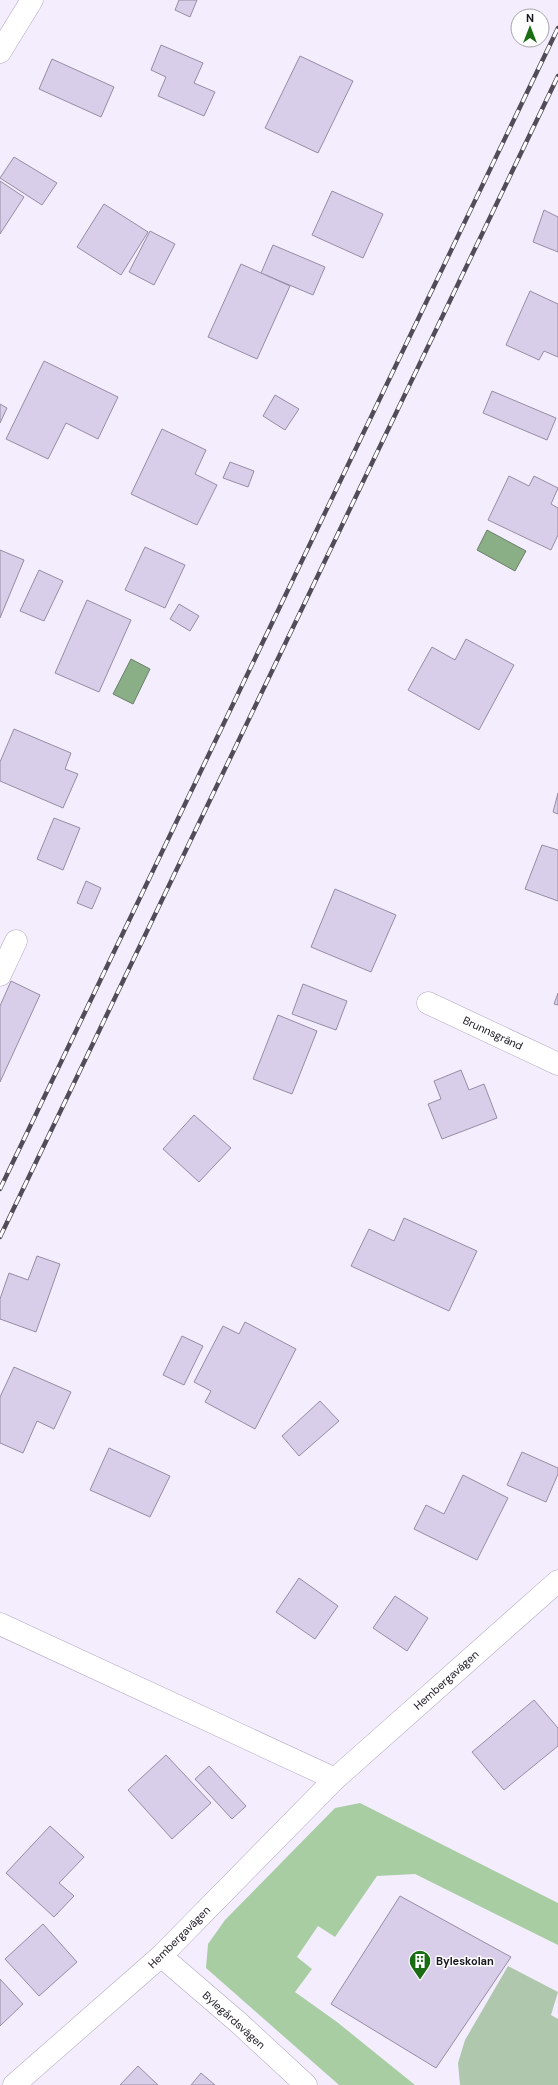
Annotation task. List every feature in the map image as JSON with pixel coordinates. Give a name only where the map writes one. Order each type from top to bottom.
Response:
[{"type":"street","points":[[0,52],[32,0]]},
{"type":"street","points":[[2,967],[16,941]]},
{"type":"street","name":"Brunnsgränd","points":[[428,1003],[558,1064]]},
{"type":"street","name":"Hembergavägen","points":[[14,2085],[161,1956],[335,1779],[558,1581]]},
{"type":"street","points":[[0,1624],[335,1779]]},
{"type":"street","name":"Bylegårdsvägen","points":[[161,1956],[239,2023],[306,2085]]},
{"type":"shaded area","points":[[487,530],[526,551],[515,571],[477,550]]},
{"type":"shaded area","points":[[131,659],[150,669],[133,704],[113,694]]},
{"type":"shaded area","points":[[360,1803],[558,1903],[558,1945],[415,1874],[377,1876],[335,1937],[318,1926],[297,1957],[312,1969],[295,1992],[337,2022],[415,2085],[339,2085],[206,1968],[208,1944],[225,1920],[335,1808]]},
{"type":"shaded area","points":[[508,1966],[558,1992],[551,2015],[558,2019],[558,2085],[460,2085],[458,2063],[465,2040]]},
{"type":"building","points":[[179,0],[197,0],[190,17],[175,10]]},
{"type":"building","points":[[161,45],[203,63],[194,83],[215,92],[204,116],[158,96],[166,77],[151,70]]},
{"type":"building","points":[[300,56],[353,81],[318,153],[265,128]]},
{"type":"building","points":[[52,59],[114,87],[101,117],[39,89]]},
{"type":"building","points":[[14,157],[57,183],[42,205],[0,178]]},
{"type":"building","points":[[0,181],[24,197],[0,234]]},
{"type":"building","points":[[332,191],[383,214],[363,258],[312,235]]},
{"type":"building","points":[[104,204],[148,232],[121,275],[77,247]]},
{"type":"building","points":[[544,210],[558,217],[558,252],[533,242]]},
{"type":"building","points":[[150,231],[175,244],[154,285],[129,272]]},
{"type":"building","points":[[273,245],[325,267],[313,295],[261,273]]},
{"type":"building","points":[[241,264],[290,286],[257,359],[208,337]]},
{"type":"building","points":[[530,291],[558,304],[558,357],[544,351],[539,360],[506,345]]},
{"type":"building","points":[[44,361],[118,397],[98,439],[66,423],[48,459],[6,439]]},
{"type":"building","points":[[492,391],[556,418],[547,440],[483,413]]},
{"type":"building","points":[[275,395],[299,409],[285,430],[263,416]]},
{"type":"building","points":[[0,404],[7,408],[0,423]]},
{"type":"building","points":[[162,429],[206,450],[195,474],[217,485],[197,525],[131,494]]},
{"type":"building","points":[[230,462],[254,471],[248,487],[223,478]]},
{"type":"building","points":[[509,476],[529,486],[534,476],[558,488],[551,504],[558,508],[558,535],[551,550],[488,520]]},
{"type":"building","points":[[145,547],[185,565],[165,608],[125,590]]},
{"type":"building","points":[[0,550],[24,560],[0,618]]},
{"type":"building","points":[[39,570],[63,581],[44,621],[20,611]]},
{"type":"building","points":[[87,600],[131,620],[99,692],[55,673]]},
{"type":"building","points":[[179,604],[199,616],[190,631],[170,619]]},
{"type":"building","points":[[466,639],[514,665],[479,730],[408,690],[432,647],[455,660]]},
{"type":"building","points":[[14,729],[71,753],[65,769],[78,774],[63,808],[0,781],[0,762]]},
{"type":"building","points":[[558,793],[558,814],[553,812]]},
{"type":"building","points":[[54,818],[80,828],[63,870],[37,859]]},
{"type":"building","points":[[542,845],[558,850],[558,901],[525,889]]},
{"type":"building","points":[[86,881],[101,888],[92,909],[77,903]]},
{"type":"building","points":[[335,889],[396,915],[371,972],[311,947]]},
{"type":"building","points":[[11,981],[40,995],[0,1082],[0,1006]]},
{"type":"building","points":[[303,984],[347,1001],[336,1030],[292,1014]]},
{"type":"building","points":[[558,993],[558,1005],[554,1004]]},
{"type":"building","points":[[278,1015],[317,1031],[292,1094],[253,1079]]},
{"type":"building","points":[[461,1070],[469,1090],[484,1084],[497,1118],[442,1139],[428,1104],[441,1099],[434,1081]]},
{"type":"building","points":[[194,1115],[231,1148],[199,1182],[163,1149]]},
{"type":"building","points":[[404,1218],[477,1251],[449,1311],[351,1266],[369,1229],[394,1241]]},
{"type":"building","points":[[37,1256],[60,1264],[36,1332],[0,1319],[0,1299],[9,1273],[28,1280]]},
{"type":"building","points":[[245,1322],[296,1349],[255,1429],[205,1402],[211,1391],[194,1382],[223,1326],[239,1334]]},
{"type":"building","points":[[182,1336],[203,1346],[184,1385],[163,1375]]},
{"type":"building","points":[[14,1367],[71,1392],[54,1429],[37,1421],[23,1453],[0,1443],[0,1397]]},
{"type":"building","points":[[320,1401],[339,1421],[299,1456],[282,1436]]},
{"type":"building","points":[[109,1448],[170,1476],[150,1517],[90,1490]]},
{"type":"building","points":[[522,1452],[558,1468],[558,1474],[546,1502],[507,1485]]},
{"type":"building","points":[[463,1475],[508,1498],[477,1560],[414,1529],[426,1505],[444,1514]]},
{"type":"building","points":[[299,1578],[338,1606],[315,1639],[276,1612]]},
{"type":"building","points":[[395,1596],[428,1618],[407,1651],[373,1628]]},
{"type":"building","points":[[534,1700],[558,1728],[558,1746],[504,1790],[472,1752]]},
{"type":"building","points":[[166,1755],[211,1803],[172,1839],[128,1790]]},
{"type":"building","points":[[209,1766],[246,1806],[232,1819],[195,1779]]},
{"type":"building","points":[[50,1826],[84,1857],[59,1883],[74,1896],[54,1917],[6,1873]]},
{"type":"building","name":"Byleskolan","points":[[400,1896],[511,1957],[436,2068],[331,2004]]},
{"type":"building","points":[[43,1924],[77,1962],[39,1996],[5,1959]]},
{"type":"building","points":[[0,1979],[23,2004],[0,2026]]},
{"type":"building","points":[[138,2066],[158,2085],[120,2085]]},
{"type":"building","points":[[201,2073],[215,2085],[191,2085]]},
{"type":"railway","points":[[0,1189],[558,28]]},
{"type":"railway","points":[[0,1237],[558,76]]},
{"type":"place","name":"Byleskolan","points":[[420,1980]]}]
